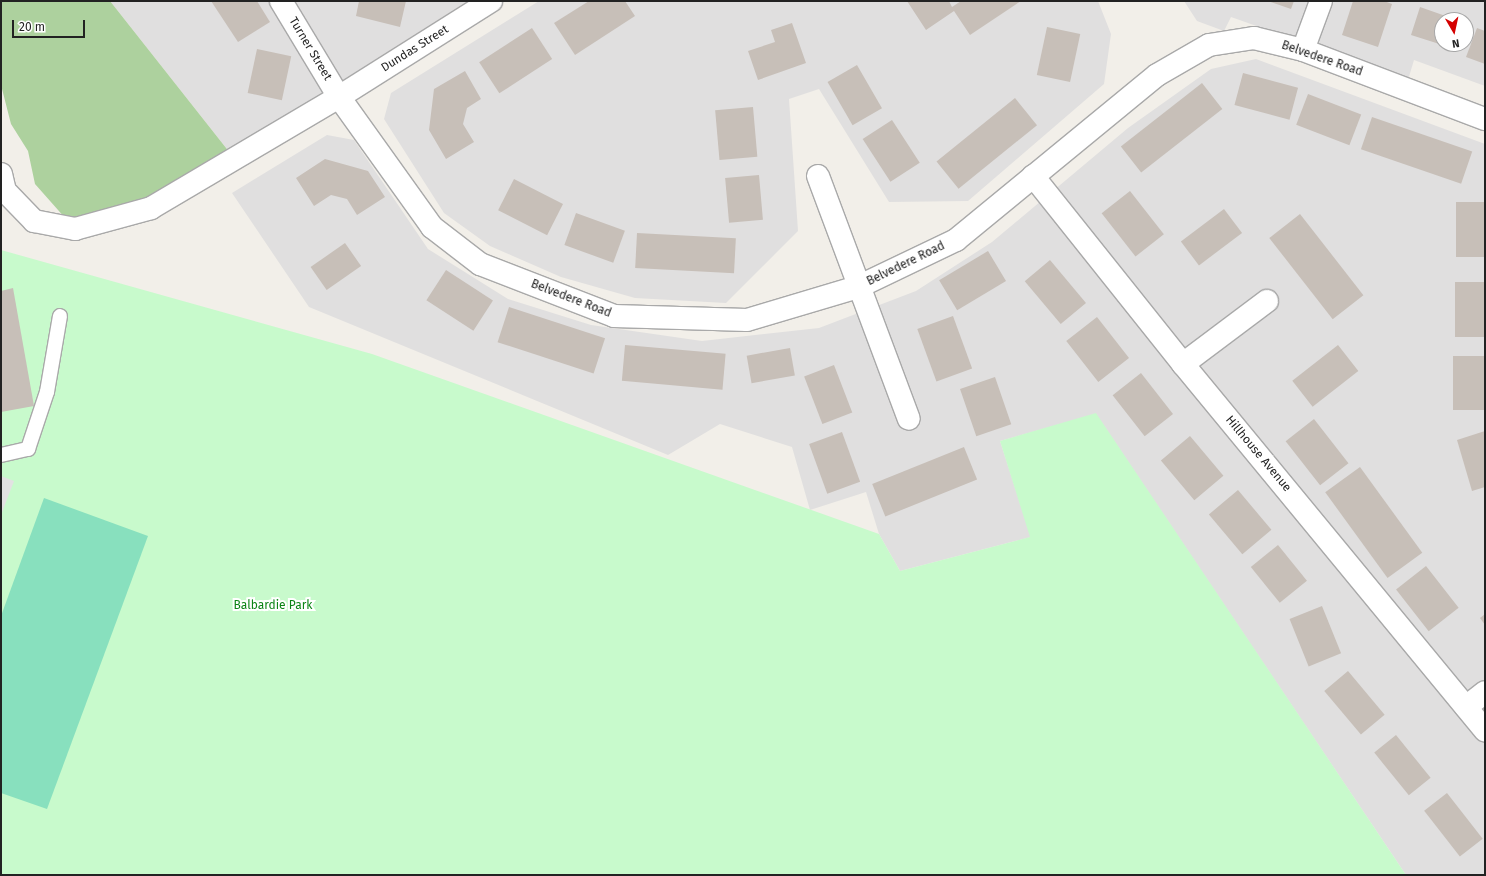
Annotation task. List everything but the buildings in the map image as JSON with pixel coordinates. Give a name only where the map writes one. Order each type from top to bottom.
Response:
[{"type":"street","name":"Turner Street","points":[[281,1],[339,97]]},
{"type":"street","name":"Dundas Street","points":[[1,174],[5,191],[34,221],[75,229],[150,208],[339,97],[491,1]]},
{"type":"street","points":[[1303,50],[1321,1]]},
{"type":"street","name":"Belvedere Road","points":[[339,97],[432,227],[480,264],[614,316],[747,320],[858,287],[956,240],[1157,75],[1209,45],[1254,38],[1303,50],[1485,119]]},
{"type":"street","points":[[818,176],[908,420]]},
{"type":"street","name":"Hillhouse Avenue","points":[[1033,176],[1183,364],[1485,731]]},
{"type":"street","points":[[1183,364],[1267,301]]},
{"type":"street","points":[[1466,707],[1485,692]]},
{"type":"lane","points":[[1,455],[28,448],[47,392],[60,316]]},
{"type":"shaded area","points":[[110,1],[471,1],[230,153]]},
{"type":"shaded area","points":[[539,1],[1098,1],[1111,34],[1104,84],[968,201],[889,202],[819,89],[789,99],[798,231],[726,303],[635,298],[561,277],[490,246],[444,213],[384,119],[391,93]]},
{"type":"shaded area","points":[[1184,1],[1485,1],[1485,86],[1414,60],[1408,80],[1231,17],[1224,31],[1197,21]]},
{"type":"shaded area","points":[[1256,59],[1485,144],[1485,875],[1406,875],[1096,414],[1000,441],[1031,537],[900,571],[879,534],[866,492],[810,510],[792,447],[720,424],[668,455],[309,307],[232,193],[327,135],[354,140],[428,249],[508,299],[591,325],[702,341],[819,328],[916,291],[992,242],[1128,128],[1211,69]]},
{"type":"shaded area","points":[[1,476],[14,481],[1,515]]},
{"type":"green space","points":[[1,1],[110,1],[230,153],[172,190],[87,220],[66,219],[35,184],[28,151],[11,124],[1,85]]},
{"type":"green space","name":"Balbardie Park","points":[[1,250],[372,354],[879,534],[900,571],[1030,537],[1000,441],[1096,413],[1406,875],[1,875]]},
{"type":"green space","points":[[44,498],[148,536],[47,809],[1,793],[1,616]]}]
